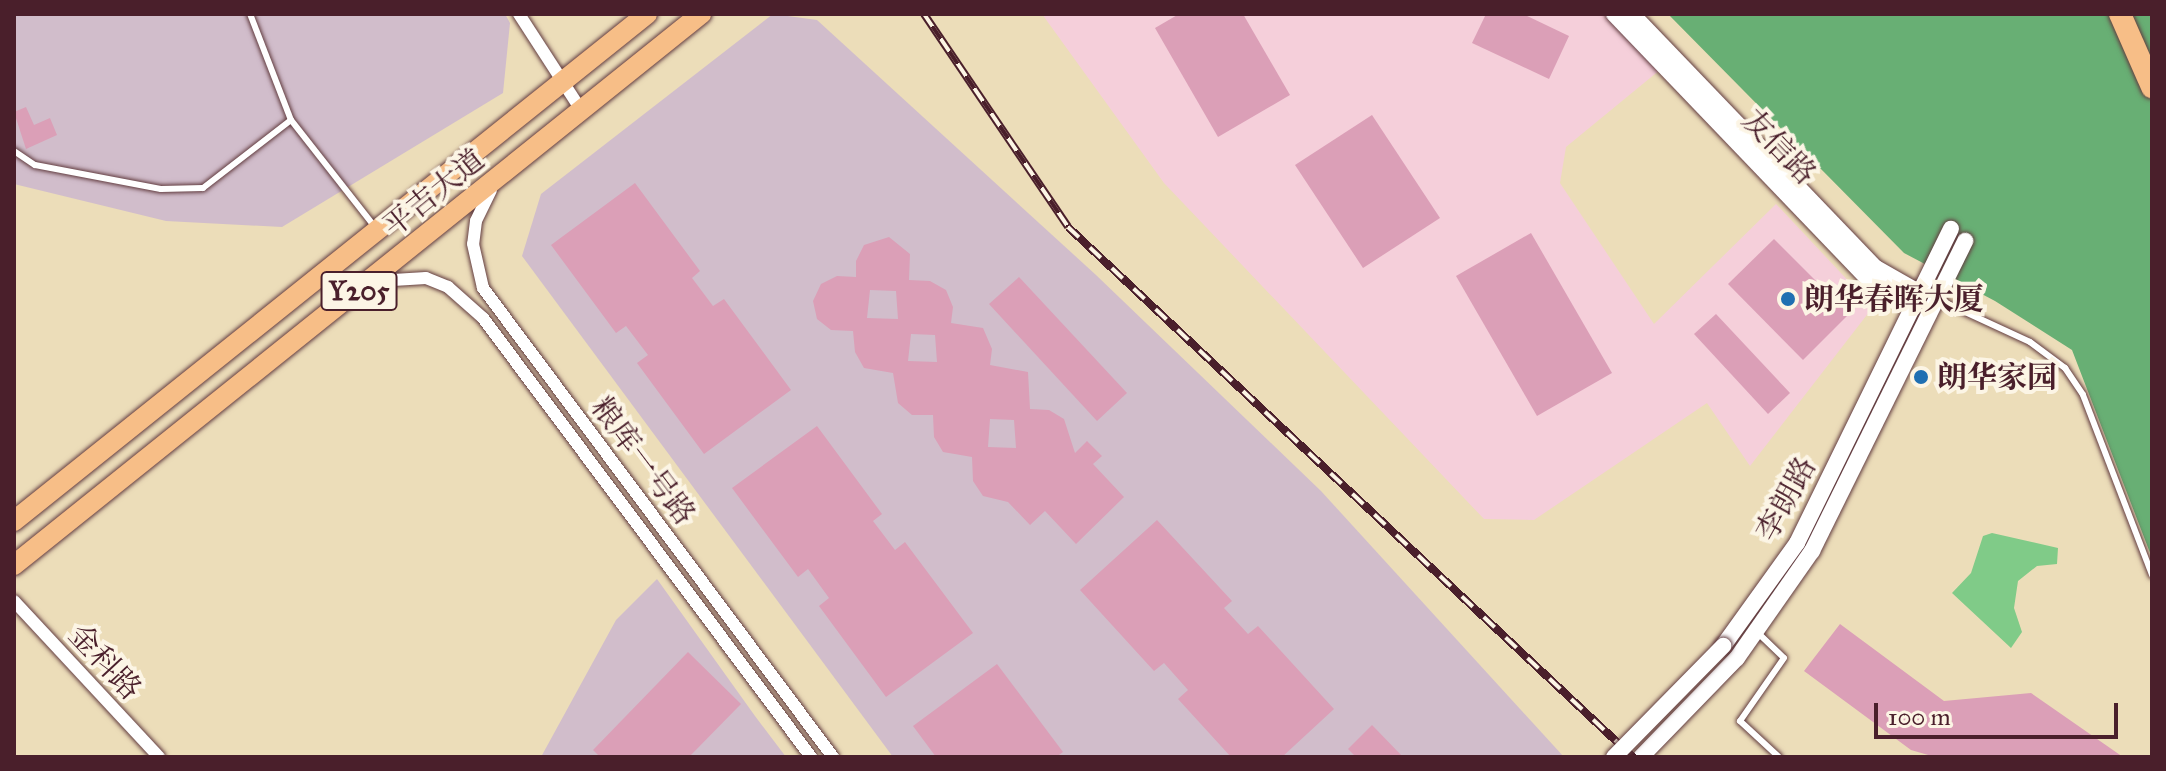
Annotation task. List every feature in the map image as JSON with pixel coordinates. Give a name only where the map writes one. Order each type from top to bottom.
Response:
[{"type":"highway","points":[[2120,14],[2152,87]]},
{"type":"main road","name":"平吉大道","points":[[14,521],[647,14]]},
{"type":"main road","name":"平吉大道","points":[[14,565],[370,283],[701,14]]},
{"type":"street","points":[[519,14],[581,110]]},
{"type":"street","name":"友信路","points":[[1614,14],[1869,280],[1917,300]]},
{"type":"street","name":"友信路","points":[[1632,14],[1876,268],[1917,300]]},
{"type":"street","name":"粮库一号路","points":[[498,180],[476,221],[473,244],[483,288],[833,757]]},
{"type":"street","points":[[1951,229],[1959,229],[1965,241]]},
{"type":"street","name":"李朗路","points":[[1614,757],[1723,646],[1797,543],[1951,229]]},
{"type":"street","name":"李朗路","points":[[1641,757],[1737,658],[1812,551],[1965,241]]},
{"type":"street","name":"粮库一号路","points":[[370,283],[388,277],[426,278],[448,287],[483,318],[811,757]]},
{"type":"street","name":"金科路","points":[[14,601],[159,757]]},
{"type":"lane","points":[[250,14],[291,120],[378,230]]},
{"type":"lane","points":[[14,151],[35,165],[161,189],[203,188],[291,120]]},
{"type":"lane","points":[[1937,299],[2030,342],[2065,368],[2083,395],[2152,575]]},
{"type":"lane","points":[[1757,632],[1784,658],[1740,721],[1779,757]]},
{"type":"shaded area","points":[[14,14],[505,14],[510,23],[503,93],[282,227],[166,221],[14,184]]},
{"type":"shaded area","points":[[773,14],[817,20],[1096,275],[1321,491],[1564,757],[893,757],[522,256],[541,194]]},
{"type":"shaded area","points":[[1042,14],[1610,14],[1661,69],[1566,147],[1560,183],[1654,324],[1776,204],[1873,307],[1750,466],[1707,403],[1534,520],[1484,519],[1164,183]]},
{"type":"shaded area","points":[[657,579],[786,757],[541,757],[616,620]]},
{"type":"green space","points":[[1668,14],[2152,14],[2152,558],[2072,350],[1995,301],[1904,253]]},
{"type":"green space","points":[[1992,533],[2058,548],[2057,564],[2037,566],[2018,581],[2014,608],[2022,632],[2011,648],[1952,593],[1971,573],[1983,536]]},
{"type":"building","points":[[1179,14],[1243,14],[1290,95],[1218,137],[1155,28]]},
{"type":"building","points":[[1486,14],[1523,14],[1569,36],[1549,79],[1472,43]]},
{"type":"building","points":[[26,107],[34,125],[50,118],[57,135],[26,149],[14,112]]},
{"type":"building","points":[[1372,115],[1440,218],[1363,268],[1295,165]]},
{"type":"building","points":[[635,183],[700,271],[692,278],[713,306],[724,299],[791,390],[704,454],[637,363],[648,355],[626,326],[616,333],[551,245]]},
{"type":"building","points":[[1531,233],[1612,373],[1537,416],[1456,276]]},
{"type":"building","points":[[889,237],[910,254],[909,280],[930,281],[946,290],[953,307],[951,323],[983,328],[992,349],[990,365],[1028,372],[1030,409],[1049,410],[1064,419],[1075,453],[1087,441],[1102,456],[1093,464],[1124,497],[1076,544],[1045,511],[1030,525],[1008,502],[983,496],[973,481],[972,457],[943,452],[934,437],[933,415],[912,415],[898,403],[893,373],[864,368],[855,352],[853,331],[831,330],[817,319],[813,301],[821,284],[837,276],[856,277],[856,261],[864,245]],"holes":[[[870,290],[896,291],[898,319],[867,318]],[[911,334],[935,335],[937,362],[908,361]],[[990,419],[1014,420],[1016,448],[988,447]]]},
{"type":"building","name":"朗华春晖大厦","points":[[1774,239],[1849,314],[1803,360],[1728,284]]},
{"type":"building","points":[[1019,277],[1127,393],[1097,421],[989,304]]},
{"type":"building","name":"朗华春晖大厦","points":[[1716,314],[1790,393],[1768,414],[1694,334]]},
{"type":"building","points":[[817,426],[882,514],[873,521],[895,550],[905,542],[973,633],[886,697],[819,606],[829,598],[808,569],[798,577],[732,488]]},
{"type":"building","points":[[1157,520],[1232,601],[1224,608],[1248,634],[1258,626],[1334,709],[1282,757],[1231,757],[1178,699],[1188,690],[1164,663],[1154,671],[1080,590]]},
{"type":"building","points":[[1840,624],[1944,701],[2031,693],[2123,757],[1935,757],[1911,750],[1804,671]]},
{"type":"building","points":[[688,652],[741,704],[689,757],[600,757],[593,750]]},
{"type":"building","points":[[997,664],[1063,752],[1056,757],[936,757],[913,726]]},
{"type":"building","points":[[1372,725],[1403,757],[1356,757],[1348,749]]},
{"type":"railway","points":[[924,14],[1068,227],[1633,757]]},
{"type":"place","name":"朗华春晖大厦","points":[[1788,299]]},
{"type":"place","name":"朗华家园","points":[[1921,377]]}]
